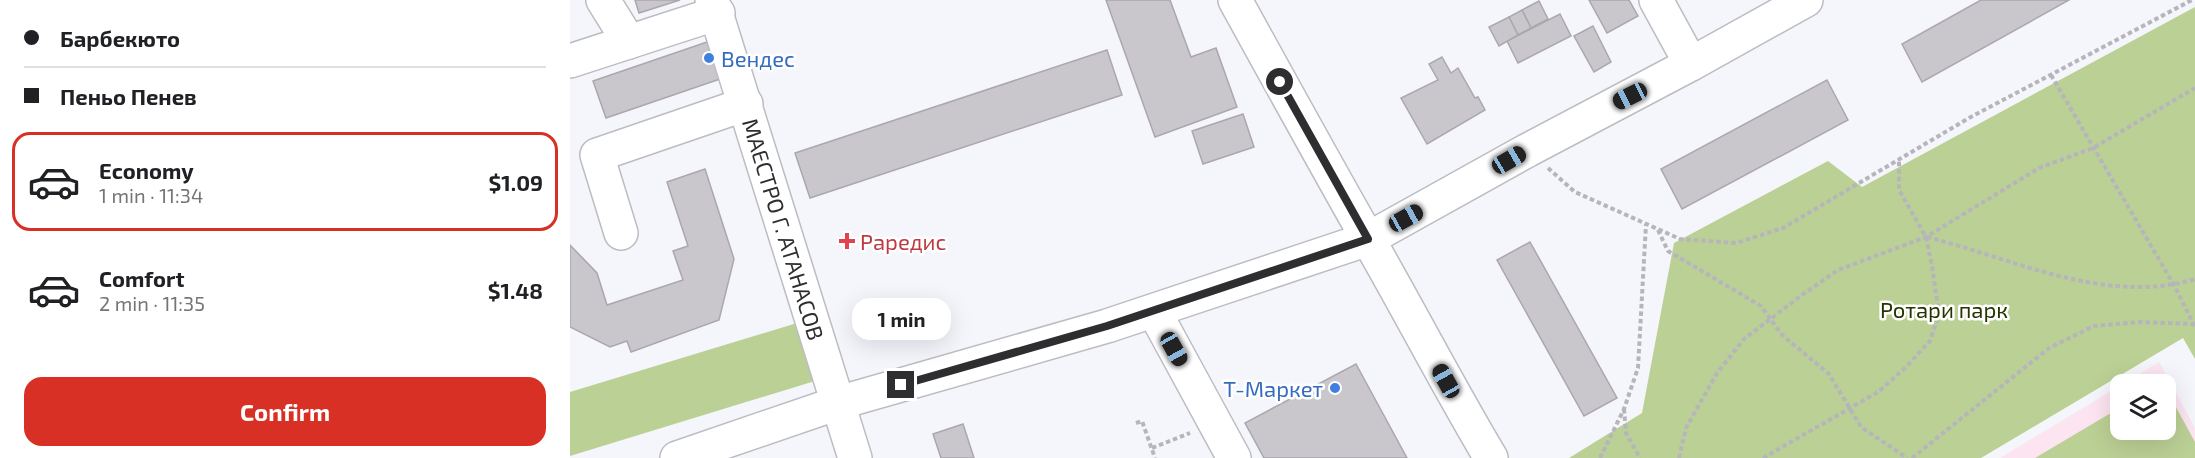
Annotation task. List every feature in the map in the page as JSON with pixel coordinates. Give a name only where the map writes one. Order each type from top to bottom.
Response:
[{"type":"street","points":[[603,0],[628,42]]},
{"type":"street","points":[[1235,0],[1456,400],[1491,458]]},
{"type":"street","points":[[1656,0],[1691,64]]},
{"type":"street","points":[[678,458],[838,403],[1107,326],[1368,239],[1527,150],[1691,64],[1806,0]]},
{"type":"street","points":[[570,61],[628,42],[715,6]]},
{"type":"street","name":"МАЕСТРО Г. АТАНАСОВ","points":[[715,6],[855,458]]},
{"type":"street","points":[[621,232],[597,155],[746,104]]},
{"type":"street","points":[[1154,311],[1234,458]]},
{"type":"path","points":[[1527,150],[1575,192],[1658,230],[1680,239],[1736,243],[1783,228],[1969,118],[2192,0]]},
{"type":"path","points":[[1912,458],[2049,348],[2094,326],[2140,322],[2194,325],[2174,285],[2051,75]]},
{"type":"path","points":[[1679,458],[1686,428],[1717,373],[1744,339],[1838,270],[1926,237],[2039,168],[2093,148],[2195,88]]},
{"type":"path","points":[[1763,458],[1878,392],[1930,341],[1939,314],[1926,237],[1899,190],[1899,160]]},
{"type":"path","points":[[1600,458],[1624,408],[1638,368],[1646,224]]},
{"type":"path","points":[[1658,230],[1668,251],[1761,306],[1782,335],[1829,374],[1861,427],[1907,458]]},
{"type":"path","points":[[1926,237],[2067,278],[2113,286],[2174,285],[2195,279]]},
{"type":"path","points":[[1624,408],[1626,433],[1640,458]]},
{"type":"path","points":[[1137,423],[1142,421],[1155,458]]},
{"type":"path","points":[[1152,448],[1215,424]]},
{"type":"shaded area","points":[[2159,362],[2166,374],[2139,374]]},
{"type":"shaded area","points":[[2110,392],[2110,440],[2176,440],[2176,393],[2195,428],[2195,458],[2000,458]]},
{"type":"green space","name":"Ротари парк","points":[[2195,7],[2195,359],[2183,338],[2122,374],[2110,374],[2110,381],[1981,458],[1569,458],[1642,413],[1674,243],[1828,161],[1862,187]]},
{"type":"green space","points":[[797,323],[815,381],[570,456],[570,392]]},
{"type":"green space","points":[[2176,407],[2195,442],[2195,458],[2035,458],[2110,414],[2110,440],[2176,440]]},
{"type":"building","points":[[635,0],[680,0],[639,13]]},
{"type":"building","points":[[1106,0],[1170,0],[1191,57],[1216,48],[1237,107],[1155,137]]},
{"type":"building","points":[[1589,0],[1629,0],[1638,16],[1607,33]]},
{"type":"building","points":[[1981,0],[2069,0],[1922,82],[1902,44]]},
{"type":"building","points":[[1539,1],[1548,19],[1531,28],[1522,10]]},
{"type":"building","points":[[1522,10],[1531,28],[1518,35],[1509,17]]},
{"type":"building","points":[[1560,14],[1571,36],[1518,63],[1507,41]]},
{"type":"building","points":[[1509,17],[1518,35],[1499,46],[1489,27]]},
{"type":"building","points":[[1593,26],[1611,62],[1594,72],[1574,36]]},
{"type":"building","points":[[707,42],[720,79],[606,118],[593,81]]},
{"type":"building","points":[[1107,50],[1122,95],[810,198],[795,153]]},
{"type":"building","points":[[1442,57],[1451,73],[1458,68],[1475,98],[1478,97],[1485,110],[1427,144],[1401,98],[1438,80],[1429,64]]},
{"type":"building","points":[[1827,80],[1848,120],[1682,209],[1661,169]]},
{"type":"building","points":[[1243,114],[1254,147],[1203,164],[1192,131]]},
{"type":"building","points":[[705,169],[734,259],[719,320],[631,352],[627,341],[610,347],[570,327],[570,245],[597,273],[607,305],[683,280],[673,251],[688,246],[667,182]]},
{"type":"building","points":[[1530,242],[1617,398],[1584,416],[1497,260]]},
{"type":"building","points":[[1356,364],[1407,458],[1264,458],[1245,423]]},
{"type":"building","points":[[963,424],[974,458],[941,458],[933,434]]},
{"type":"place","name":"Вендес","points":[[709,58]]},
{"type":"place","name":"Раредис","points":[[847,241]]},
{"type":"place","name":"Т-Маркет","points":[[1335,388]]},
{"type":"route","points":[[901,385],[1107,326],[1368,239],[1280,82]]}]
